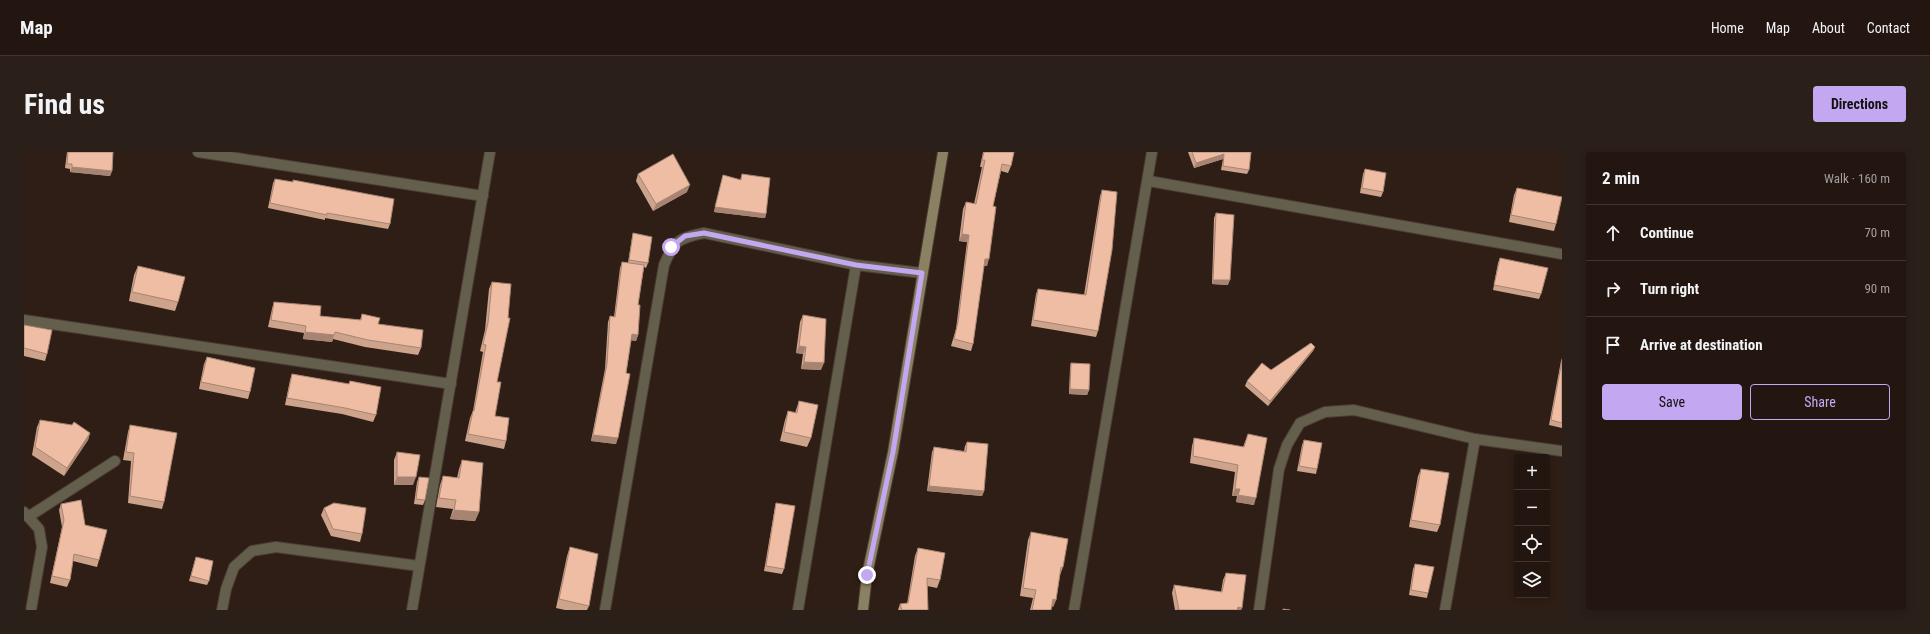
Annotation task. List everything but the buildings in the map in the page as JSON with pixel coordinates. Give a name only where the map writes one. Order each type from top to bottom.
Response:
[{"type":"street","points":[[198,152],[483,196]]},
{"type":"street","points":[[412,610],[490,152]]},
{"type":"street","points":[[863,610],[867,575],[893,452],[943,152]]},
{"type":"street","points":[[1074,610],[1149,181],[1152,152]]},
{"type":"street","points":[[1149,181],[1562,254]]},
{"type":"street","points":[[605,610],[664,265],[671,247],[685,236],[704,233],[856,265],[922,273]]},
{"type":"street","points":[[798,610],[856,265]]},
{"type":"street","points":[[24,320],[451,384]]},
{"type":"street","points":[[1259,610],[1279,469],[1287,445],[1300,423],[1325,412],[1354,410],[1475,439],[1562,451]]},
{"type":"street","points":[[1445,610],[1475,439]]},
{"type":"street","points":[[30,610],[42,548],[39,529],[26,515],[115,461]]},
{"type":"street","points":[[222,610],[226,589],[234,567],[252,551],[276,547],[419,566]]},
{"type":"route","points":[[671,247],[685,236],[704,233],[856,265],[922,273],[893,452],[867,575]]}]
